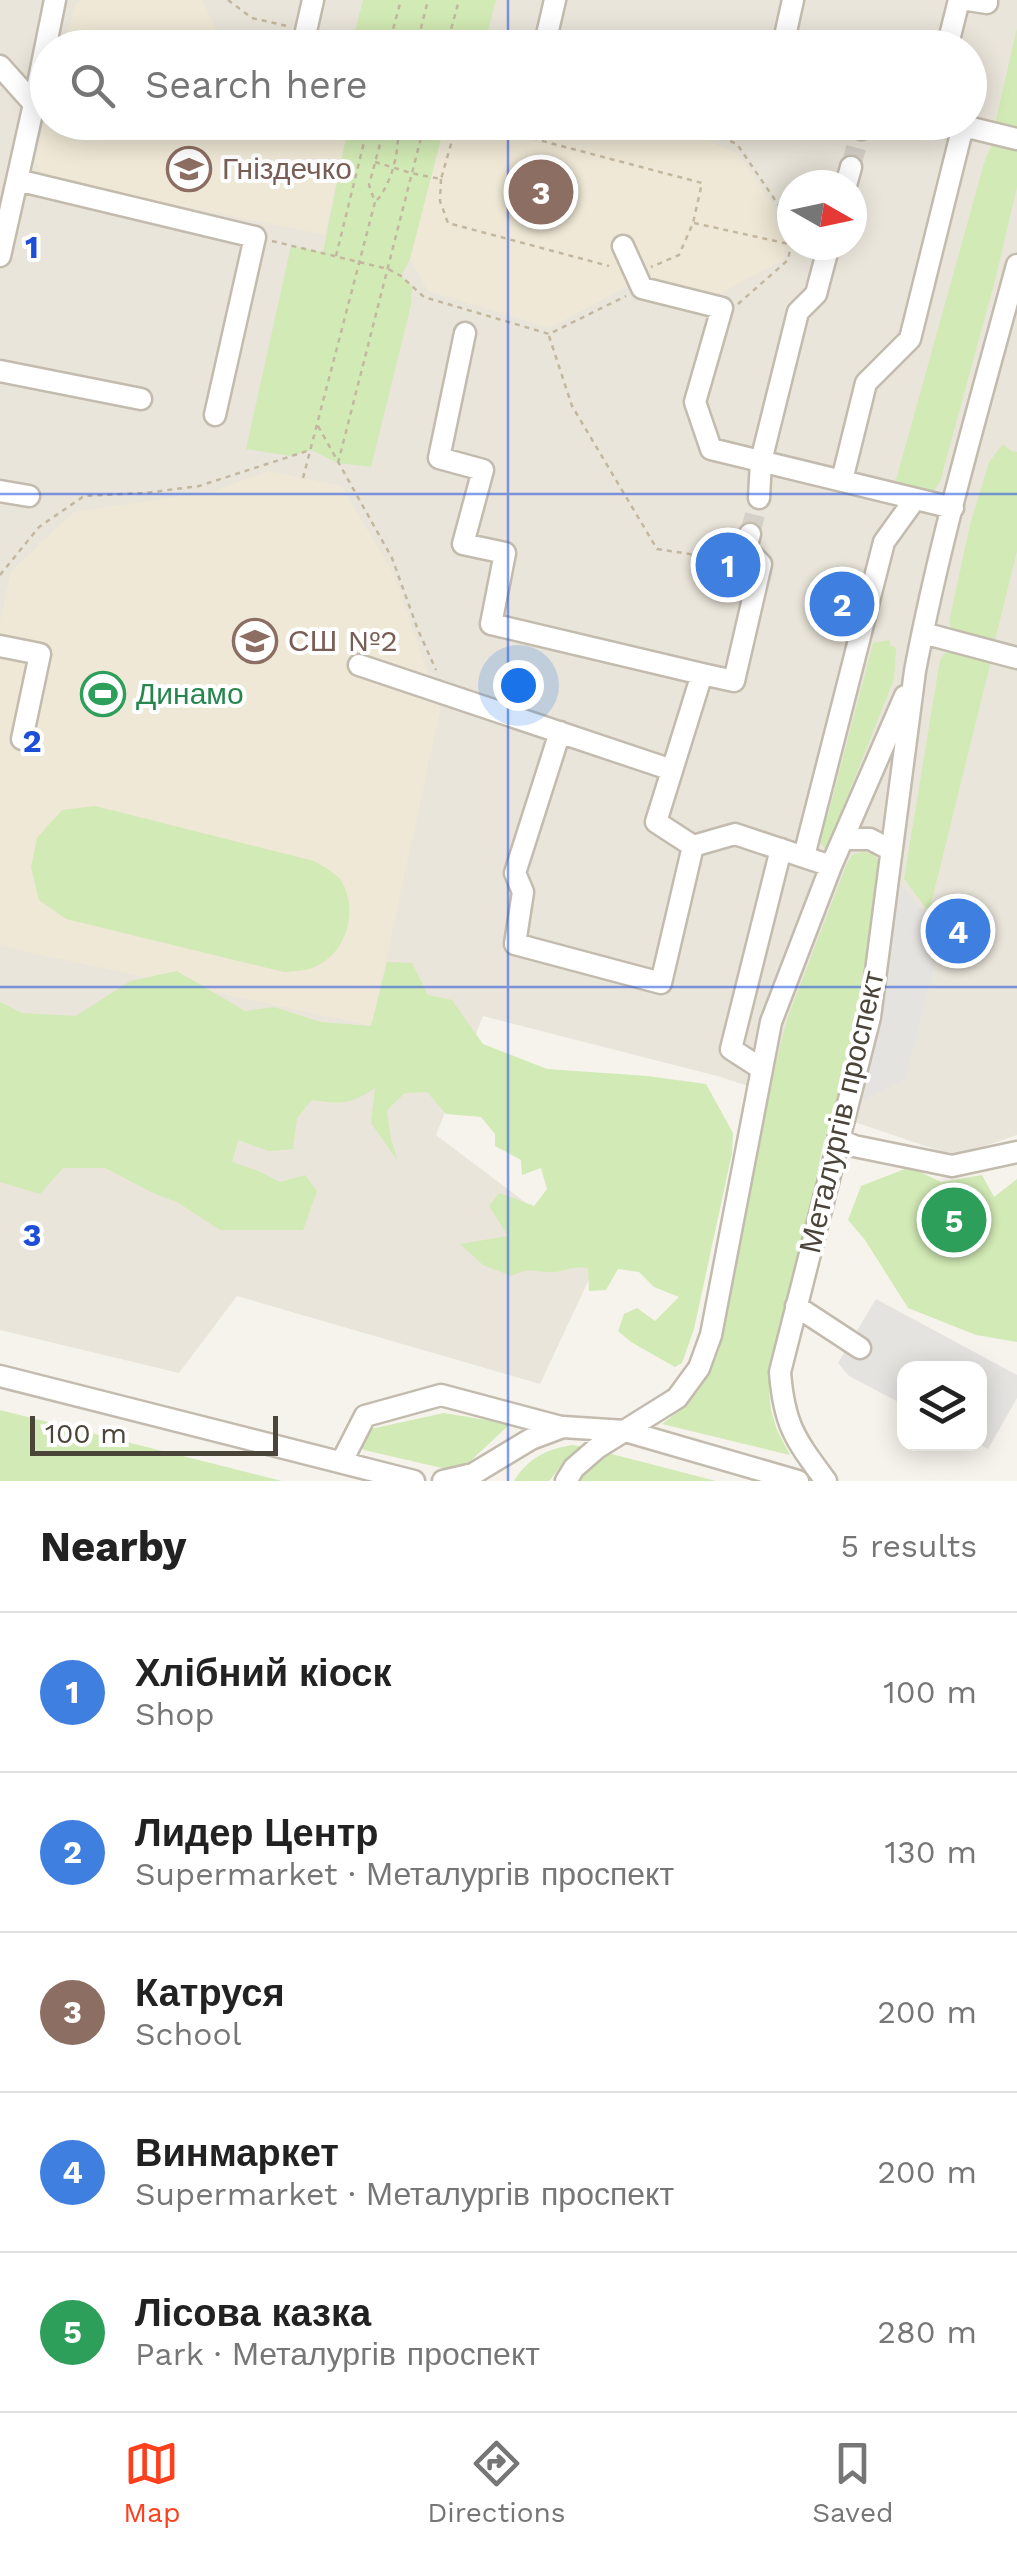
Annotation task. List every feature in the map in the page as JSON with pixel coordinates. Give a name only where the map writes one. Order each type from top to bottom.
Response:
[{"type":"street","points":[[49,30],[55,0]]},
{"type":"street","points":[[306,30],[313,0]]},
{"type":"street","points":[[548,30],[556,0]]},
{"type":"street","points":[[786,30],[794,0]]},
{"type":"street","points":[[952,30],[960,0]]},
{"type":"street","points":[[968,0],[987,0]]},
{"type":"street","points":[[0,66],[30,100]]},
{"type":"street","points":[[0,256],[30,122]]},
{"type":"street","points":[[987,131],[1017,138]]},
{"type":"street","points":[[842,480],[866,383],[910,339],[953,140]]},
{"type":"street","points":[[17,180],[256,238],[215,415]]},
{"type":"street","points":[[623,246],[638,279],[722,308],[696,402],[711,448],[953,508]]},
{"type":"street","points":[[758,498],[760,460],[798,312],[816,294],[826,260]]},
{"type":"street","name":"Металургів проспект","points":[[826,1481],[793,1434],[782,1398],[780,1372],[870,1018],[922,633],[1017,265]]},
{"type":"street","points":[[465,333],[439,458],[483,470],[463,544],[506,553],[491,624],[734,680],[761,564],[748,542]]},
{"type":"street","points":[[0,372],[141,399]]},
{"type":"street","points":[[0,491],[29,496]]},
{"type":"street","points":[[804,856],[884,542],[915,499]]},
{"type":"street","points":[[922,633],[1017,658]]},
{"type":"street","points":[[0,646],[40,654],[22,738]]},
{"type":"street","points":[[359,665],[672,770]]},
{"type":"street","name":"Металургів проспект","points":[[566,1481],[574,1468],[597,1448],[677,1398],[699,1368],[711,1335],[771,1022],[830,866],[916,671]]},
{"type":"street","points":[[702,674],[656,822],[693,846],[735,834],[830,866]]},
{"type":"street","points":[[560,732],[515,873],[523,892],[515,944],[661,982],[693,846]]},
{"type":"street","points":[[844,839],[870,839],[891,850]]},
{"type":"street","points":[[762,1069],[731,1050],[782,849]]},
{"type":"street","points":[[838,1138],[854,1146],[952,1166],[1017,1152]]},
{"type":"street","points":[[796,1306],[860,1348]]},
{"type":"street","points":[[0,1376],[414,1481]]},
{"type":"street","points":[[342,1461],[365,1416],[441,1394],[563,1428],[625,1432],[798,1481]]},
{"type":"street","points":[[443,1481],[474,1474],[544,1432],[563,1428]]},
{"type":"street","points":[[493,1481],[515,1450]]},
{"type":"path","points":[[228,0],[252,18],[306,30]]},
{"type":"path","points":[[393,30],[401,0]]},
{"type":"path","points":[[420,30],[428,0]]},
{"type":"path","points":[[451,30],[460,0]]},
{"type":"path","points":[[336,256],[365,140]]},
{"type":"path","points":[[375,202],[369,185],[381,140]]},
{"type":"path","points":[[303,478],[375,202],[386,190],[399,140]]},
{"type":"path","points":[[338,463],[421,140]]},
{"type":"path","points":[[451,140],[440,201],[448,223],[638,279]]},
{"type":"path","points":[[256,238],[388,269],[424,297],[549,334],[680,255],[702,183],[541,140]]},
{"type":"path","points":[[727,140],[737,144],[777,204]]},
{"type":"path","points":[[375,162],[441,179]]},
{"type":"path","points":[[693,222],[777,239]]},
{"type":"path","points":[[722,308],[735,307],[788,260]]},
{"type":"path","points":[[549,334],[572,406],[657,549],[715,558],[748,542]]},
{"type":"path","points":[[317,424],[392,558],[447,695]]},
{"type":"path","points":[[0,575],[38,527],[84,496],[199,486],[311,450]]},
{"type":"shaded area","points":[[0,0],[1017,0],[1017,1135],[955,1156],[721,1077],[483,1016],[436,1135],[599,1258],[540,1384],[237,1296],[179,1373],[0,1330]]},
{"type":"shaded area","points":[[81,0],[202,0],[216,30],[69,30],[75,6]]},
{"type":"shaded area","name":"Гніздечко","points":[[40,140],[345,140],[325,235],[44,178],[35,161]]},
{"type":"shaded area","points":[[441,140],[706,140],[738,154],[777,211],[777,260],[783,260],[716,295],[644,277],[550,328],[428,291],[410,259]]},
{"type":"shaded area","points":[[269,471],[341,486],[394,575],[440,710],[372,1026],[0,946],[0,622],[11,571],[74,512],[214,491]]},
{"type":"shaded area","points":[[901,885],[942,936],[905,1079],[863,1100]]},
{"type":"shaded area","points":[[876,1299],[1017,1375],[1017,1398],[988,1449],[987,1361],[897,1361],[897,1401],[849,1376],[838,1363]]},
{"type":"green space","points":[[363,0],[496,0],[488,30],[355,30]]},
{"type":"green space","points":[[1017,28],[1017,130],[995,124]]},
{"type":"green space","points":[[346,140],[441,140],[410,259],[401,276],[412,286],[411,305],[371,467],[338,463],[311,450],[291,456],[246,449],[291,246],[323,252]]},
{"type":"green space","points":[[992,144],[1017,149],[1017,187],[940,482],[931,494],[894,487],[985,160]]},
{"type":"green space","points":[[1003,444],[1017,452],[1017,551],[994,644],[955,634],[949,622],[970,525],[989,462]]},
{"type":"green space","points":[[890,640],[896,648],[894,679],[826,850],[818,840],[873,643]]},
{"type":"green space","points":[[953,651],[991,661],[929,912],[904,879],[940,660]]},
{"type":"green space","points":[[95,806],[314,861],[337,876],[346,889],[348,925],[339,947],[318,966],[284,972],[66,919],[39,900],[31,867],[37,838],[62,810]]},
{"type":"green space","points":[[872,854],[880,863],[850,1054],[823,1145],[769,1391],[777,1430],[790,1455],[662,1424],[697,1392],[719,1350],[762,1124],[788,1017],[846,866],[852,855]]},
{"type":"green space","points":[[387,962],[412,963],[428,995],[452,1000],[483,1044],[547,1069],[706,1084],[733,1133],[732,1153],[694,1329],[682,1363],[675,1367],[618,1331],[624,1314],[637,1308],[655,1321],[679,1297],[654,1287],[639,1272],[618,1269],[606,1290],[589,1291],[588,1268],[529,1271],[511,1276],[483,1265],[460,1244],[508,1236],[489,1206],[499,1193],[534,1206],[547,1189],[541,1168],[522,1175],[521,1160],[495,1146],[495,1134],[481,1117],[446,1114],[427,1092],[405,1093],[387,1110],[398,1161],[371,1123],[375,1088],[345,1102],[312,1100],[297,1118],[293,1149],[269,1151],[238,1140],[232,1162],[280,1182],[305,1175],[317,1191],[303,1230],[220,1230],[177,1202],[105,1168],[63,1168],[40,1194],[0,1182],[0,1002],[22,1013],[76,1016],[130,981],[177,971],[245,1011],[274,1007],[321,1022],[371,1026]]},
{"type":"green space","points":[[910,1167],[941,1182],[982,1175],[994,1197],[1017,1179],[1017,1342],[976,1335],[908,1308],[848,1220],[861,1186]]},
{"type":"green space","points":[[0,1410],[282,1481],[0,1481]]},
{"type":"green space","points":[[444,1413],[510,1424],[455,1471],[364,1450],[360,1445],[366,1430]]},
{"type":"green space","points":[[573,1445],[585,1447],[549,1481],[514,1481],[539,1456]]},
{"type":"green space","points":[[604,1452],[716,1481],[578,1481]]},
{"type":"tunnel","points":[[851,167],[858,140]]},
{"type":"tunnel","points":[[750,534],[759,498]]},
{"type":"place","name":"Гніздечко","points":[[189,169]]},
{"type":"place","name":"Катруся","points":[[541,192]]},
{"type":"place","name":"Хлібний кіоск","points":[[728,565]]},
{"type":"place","name":"Лидер Центр","points":[[842,604]]},
{"type":"place","name":"СШ №2","points":[[255,641]]},
{"type":"place","name":"Динамо","points":[[103,694]]},
{"type":"place","name":"Винмаркет","points":[[958,931]]},
{"type":"place","name":"Лісова казка","points":[[954,1220]]}]
